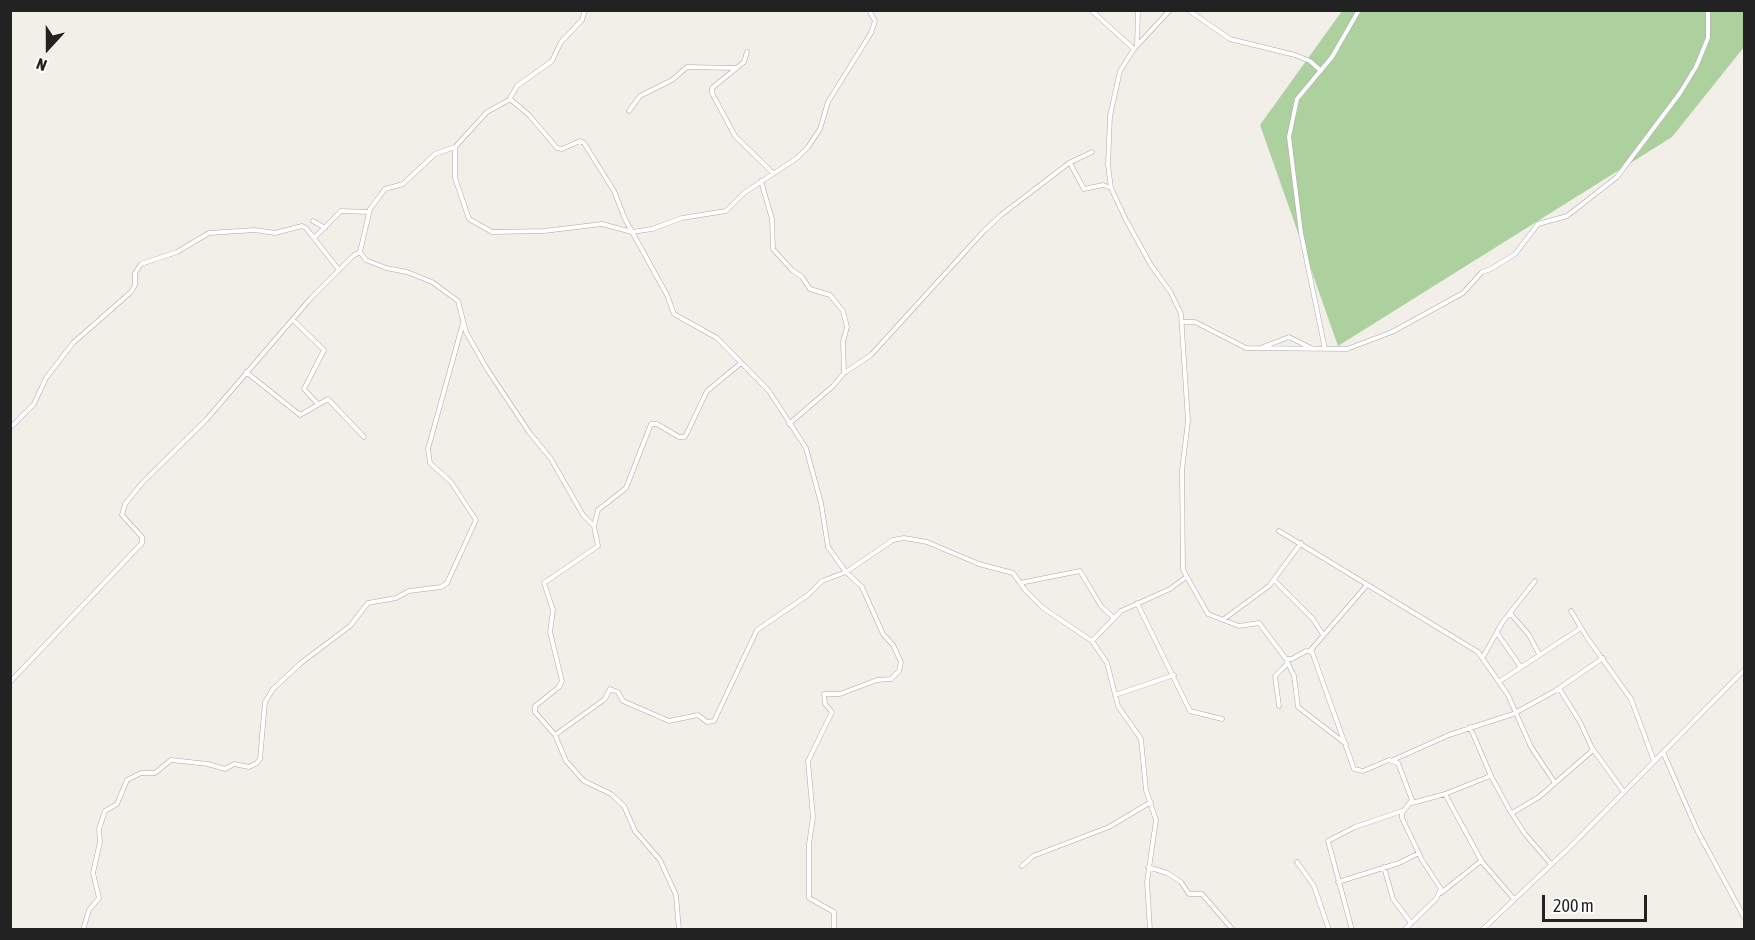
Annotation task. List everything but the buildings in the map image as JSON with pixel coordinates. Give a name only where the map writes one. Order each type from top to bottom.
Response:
[{"type":"street","points":[[10,682],[141,545],[142,537],[122,515],[123,506],[143,482],[206,420],[246,372],[339,270],[360,252],[369,212],[385,189],[403,184],[435,154],[455,147],[487,112],[510,99],[517,86],[552,61],[561,42],[582,20],[585,10]]},
{"type":"street","points":[[1092,10],[1135,48]]},
{"type":"street","points":[[1135,48],[1138,10]]},
{"type":"street","points":[[1170,10],[1135,48],[1120,71],[1110,116],[1108,158],[1111,188],[1151,265],[1178,306],[1182,322],[1188,421],[1182,470],[1184,532],[1181,557],[1185,578],[1205,611],[1244,626],[1253,622],[1259,623],[1287,661],[1294,676],[1298,707],[1346,745]]},
{"type":"street","points":[[1188,10],[1230,39],[1295,55],[1315,64],[1321,71]]},
{"type":"street","points":[[1325,349],[1301,233],[1289,144],[1297,99],[1321,71],[1359,10]]},
{"type":"street","points":[[1182,322],[1195,322],[1243,347],[1314,350],[1355,347],[1372,337],[1392,332],[1463,293],[1482,272],[1515,254],[1539,224],[1567,216],[1611,183],[1689,79],[1708,38],[1708,10]]},
{"type":"street","points":[[455,147],[455,178],[469,219],[489,230],[544,231],[602,224],[634,232],[652,229],[682,218],[727,210],[744,193],[802,154],[815,136],[828,102],[872,33],[875,21],[873,12]]},
{"type":"street","points":[[747,52],[744,62],[712,88],[714,98],[735,136],[773,173]]},
{"type":"street","points":[[629,111],[640,96],[672,80],[687,67],[737,68]]},
{"type":"street","points":[[510,99],[529,115],[557,148],[562,149],[580,141],[584,143],[604,171],[667,295],[674,314],[712,334],[769,391],[806,448],[821,503],[828,547],[846,572],[862,587],[883,634],[893,645],[902,664],[897,675],[891,679],[877,681],[840,694],[824,694],[825,704],[832,712],[808,761],[813,817],[809,844],[809,898],[834,912],[834,930]]},
{"type":"street","points":[[789,424],[833,386],[844,373],[871,355],[983,232],[1070,163],[1092,152]]},
{"type":"street","points":[[1070,163],[1084,189],[1103,185],[1111,188]]},
{"type":"street","points":[[761,181],[772,219],[773,249],[792,270],[802,277],[810,289],[830,296],[843,311],[847,327],[843,342],[844,373]]},
{"type":"street","points":[[314,238],[341,211],[369,212]]},
{"type":"street","points":[[313,221],[325,228]]},
{"type":"street","points":[[10,428],[34,404],[46,378],[70,347],[131,292],[135,285],[135,273],[141,264],[178,252],[209,233],[255,230],[275,233],[302,226],[339,270]]},
{"type":"street","points":[[360,252],[366,260],[386,268],[416,275],[443,289],[459,302],[463,323],[493,379],[529,432],[551,459],[583,515],[594,526]]},
{"type":"street","points":[[293,320],[324,350],[304,389],[305,394],[318,404]]},
{"type":"street","points":[[83,930],[89,910],[99,898],[93,873],[100,842],[99,830],[105,811],[116,805],[127,780],[141,773],[155,773],[171,760],[204,763],[225,769],[234,765],[248,767],[259,762],[265,702],[273,689],[301,663],[350,626],[368,603],[396,598],[409,591],[441,587],[447,583],[476,520],[451,482],[429,462],[428,449],[463,323]]},
{"type":"street","points":[[1260,348],[1289,337],[1306,343],[1314,350]]},
{"type":"street","points":[[679,930],[676,895],[660,860],[635,831],[624,807],[610,794],[584,781],[566,761],[555,735],[536,713],[535,706],[559,687],[562,681],[550,632],[553,609],[544,583],[598,546],[594,526],[599,507],[620,494],[627,485],[651,424],[657,424],[674,435],[685,437],[707,391],[741,363]]},
{"type":"street","points":[[246,372],[300,415],[328,399],[364,437]]},
{"type":"street","points":[[1279,531],[1483,657],[1500,681],[1530,747],[1555,783]]},
{"type":"street","points":[[555,735],[605,699],[610,689],[618,692],[624,702],[669,722],[698,715],[707,722],[714,721],[736,677],[754,632],[808,595],[822,581],[846,572],[893,540],[904,538],[927,542],[979,564],[1012,573],[1042,608],[1092,641],[1109,669],[1118,706],[1141,739],[1144,781],[1156,820],[1148,867],[1150,930]]},
{"type":"street","points":[[1224,620],[1248,604],[1274,580],[1301,543]]},
{"type":"street","points":[[1020,583],[1080,571],[1101,606],[1113,617]]},
{"type":"street","points":[[1092,641],[1113,617],[1137,603],[1170,589],[1185,578]]},
{"type":"street","points":[[1274,580],[1312,619],[1323,635]]},
{"type":"street","points":[[1483,657],[1510,613],[1535,580]]},
{"type":"street","points":[[1279,706],[1275,676],[1287,661],[1310,651],[1339,621],[1367,585]]},
{"type":"street","points":[[1137,603],[1191,711],[1222,719]]},
{"type":"street","points":[[1571,610],[1631,699],[1654,761]]},
{"type":"street","points":[[1510,613],[1529,635],[1539,654]]},
{"type":"street","points":[[1500,681],[1581,628]]},
{"type":"street","points":[[1497,633],[1520,666]]},
{"type":"street","points":[[1310,651],[1321,672],[1353,767],[1363,771],[1516,712],[1559,688],[1603,658]]},
{"type":"street","points":[[1482,930],[1624,792],[1744,670]]},
{"type":"street","points":[[1115,695],[1174,675]]},
{"type":"street","points":[[1559,688],[1593,750],[1624,792]]},
{"type":"street","points":[[1470,728],[1491,776],[1512,813],[1525,834],[1551,864]]},
{"type":"street","points":[[1512,813],[1531,804],[1593,750]]},
{"type":"street","points":[[1663,752],[1693,822],[1744,917]]},
{"type":"street","points":[[1392,760],[1400,767],[1412,803]]},
{"type":"street","points":[[1352,930],[1328,845],[1330,838],[1403,811],[1412,803],[1445,794],[1491,776]]},
{"type":"street","points":[[1445,794],[1481,861],[1514,899]]},
{"type":"street","points":[[1022,866],[1033,856],[1109,827],[1150,802]]},
{"type":"street","points":[[1403,811],[1402,818],[1419,854],[1440,887],[1440,893]]},
{"type":"street","points":[[1338,882],[1419,854]]},
{"type":"street","points":[[1404,930],[1440,893],[1481,861]]},
{"type":"street","points":[[1297,862],[1314,886],[1329,930]]},
{"type":"street","points":[[1148,867],[1175,878],[1189,894],[1202,894],[1233,930]]},
{"type":"street","points":[[1383,867],[1393,899],[1411,923]]},
{"type":"green space","points":[[1342,11],[1744,11],[1744,47],[1672,137],[1338,346],[1260,125]]}]
